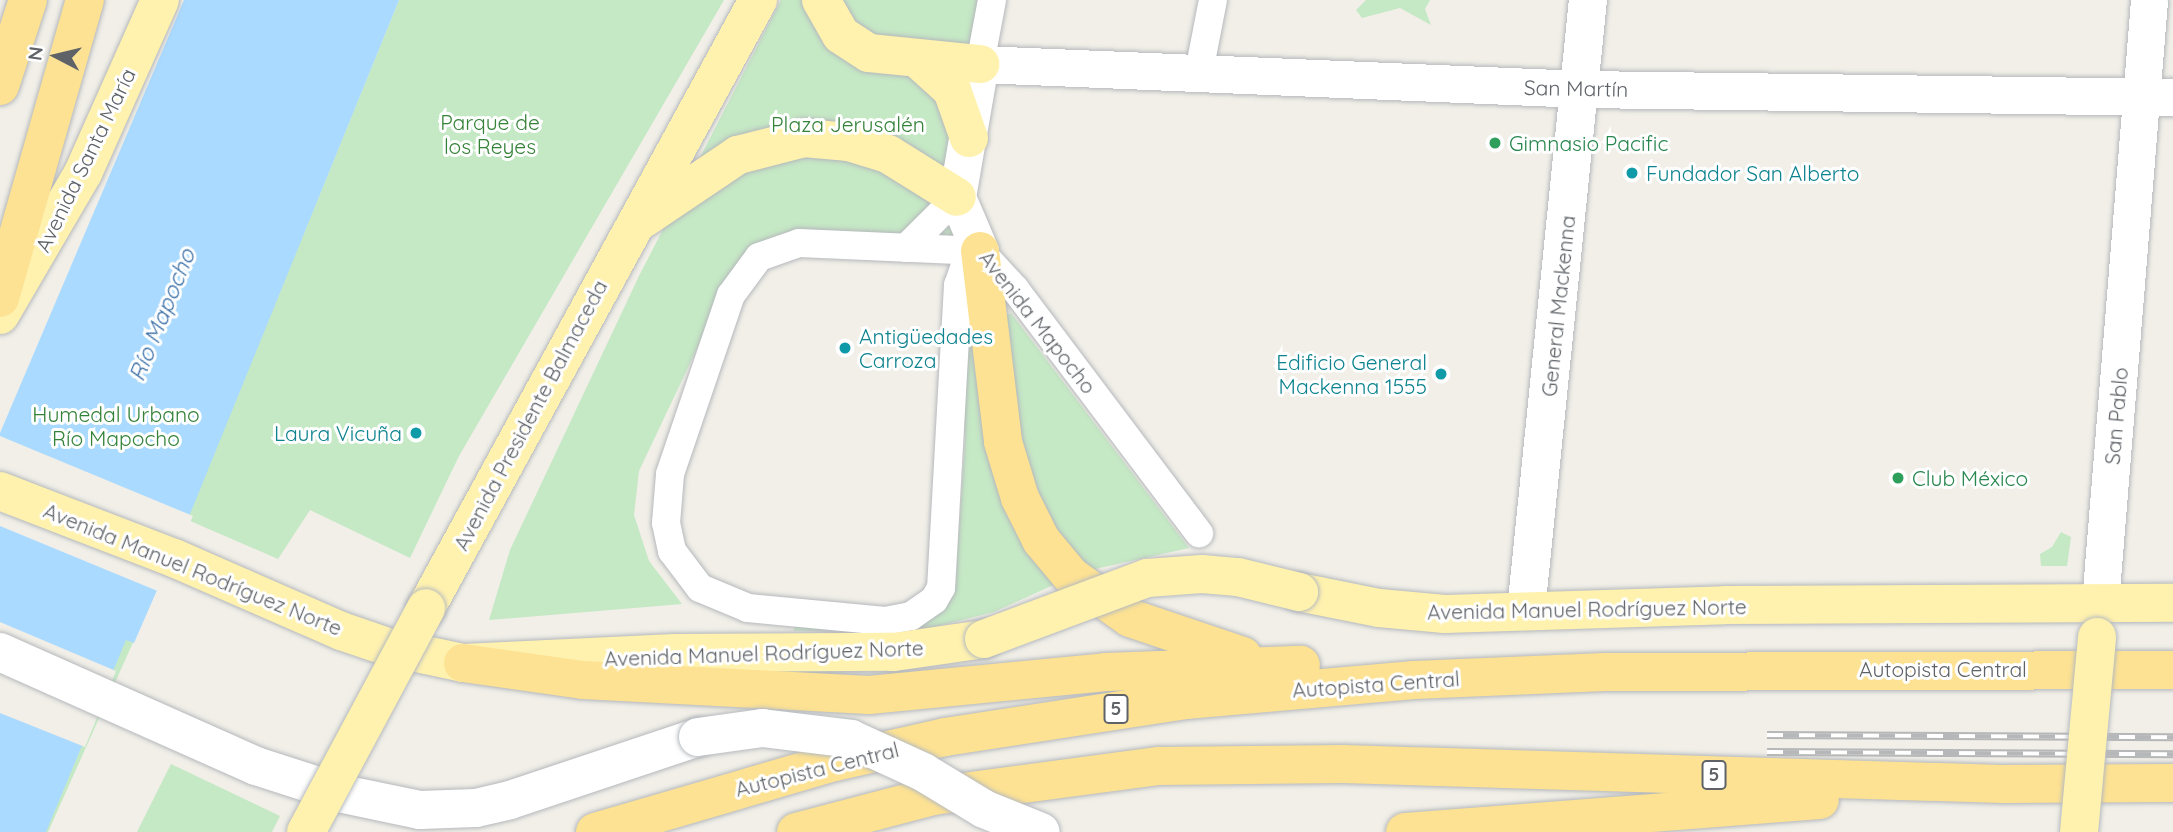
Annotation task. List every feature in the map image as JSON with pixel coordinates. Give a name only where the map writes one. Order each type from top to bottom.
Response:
[{"type":"highway","points":[[0,86],[28,0]]},
{"type":"highway","points":[[0,298],[85,0]]},
{"type":"highway","points":[[980,251],[1003,442],[1020,498],[1055,559],[1089,591],[1142,624],[1210,648],[1286,664]]},
{"type":"highway","points":[[463,663],[583,680],[684,688],[869,695],[1106,671],[1286,664],[1520,676]]},
{"type":"highway","name":"Autopista Central","points":[[595,832],[835,762],[1025,722],[1285,690],[1520,676],[2173,670]]},
{"type":"highway","name":"5","points":[[796,832],[933,796],[1045,778],[1159,766],[1343,764],[2003,784],[2173,783]]},
{"type":"highway","points":[[877,832],[1045,778]]},
{"type":"highway","points":[[1405,832],[2003,784]]},
{"type":"main road","name":"Avenida Santa María","points":[[0,315],[83,173],[160,0]]},
{"type":"main road","name":"Avenida Presidente Balmaceda","points":[[306,832],[628,231],[758,0]]},
{"type":"main road","points":[[821,0],[832,25],[854,46],[885,57],[921,62],[980,64]]},
{"type":"main road","name":"General Mackenna","points":[[1526,611],[1588,0]]},
{"type":"main road","points":[[921,62],[951,90],[969,138]]},
{"type":"main road","points":[[628,231],[687,186],[737,155],[804,138],[849,142],[888,154],[957,197]]},
{"type":"main road","name":"Avenida Manuel Rodríguez Norte","points":[[0,491],[174,558],[341,631],[388,647],[463,663],[675,653],[894,652],[984,639],[1147,578],[1238,577],[1299,592],[1414,613],[1526,611],[2098,620],[2173,603]]},
{"type":"main road","name":"San Pablo","points":[[2079,832],[2098,620]]},
{"type":"main road","points":[[0,652],[298,782],[420,810],[476,808],[510,800],[698,737],[762,728],[851,739],[923,772],[1003,818],[1041,832]]},
{"type":"main road","points":[[318,832],[330,789]]},
{"type":"street","points":[[906,248],[957,197],[992,0]]},
{"type":"street","points":[[1198,77],[1213,0]]},
{"type":"street","name":"San Pablo","points":[[2098,620],[2157,97],[2149,0]]},
{"type":"street","name":"San Martín","points":[[980,64],[1198,77],[1581,89],[2157,97]]},
{"type":"street","name":"Avenida Mapocho","points":[[957,197],[980,251],[1015,289],[1199,533]]},
{"type":"street","points":[[818,243],[980,251],[964,268],[958,285],[944,560],[941,587],[934,600],[911,615],[884,621],[748,608],[709,593],[687,575],[672,551],[667,491],[674,458],[741,278],[759,257],[783,246],[818,243]]},
{"type":"green space","name":"Parque de los Reyes","points":[[399,0],[724,0],[459,456],[410,558],[310,510],[278,559],[188,520],[48,832],[0,832],[0,447],[304,233]]},
{"type":"green space","name":"Plaza Jerusalén","points":[[781,0],[988,0],[955,193],[953,251],[812,238],[729,281],[639,471],[634,515],[649,561],[682,604],[489,620],[510,550],[639,276]]},
{"type":"green space","points":[[1366,0],[1430,0],[1425,9],[1431,25],[1400,8],[1362,18],[1356,10]]},
{"type":"green space","points":[[967,278],[1060,582],[994,612],[926,629],[794,631],[794,626],[910,628],[943,610],[956,575],[965,440],[961,375]]},
{"type":"green space","points":[[1011,313],[1189,548],[1086,571],[1064,547],[1020,453],[1006,316]]},
{"type":"green space","points":[[2061,532],[2071,537],[2067,566],[2041,566],[2040,554],[2052,547]]},
{"type":"green space","points":[[171,764],[280,816],[272,832],[137,832]]},
{"type":"water","name":"Humedal Urbano Río Mapocho","points":[[184,0],[399,0],[188,519],[134,643],[126,640],[46,832],[0,832],[0,433]]},
{"type":"pier","points":[[0,436],[193,516],[160,592],[0,526]]},
{"type":"pier","points":[[0,622],[116,671],[85,747],[0,713]]},
{"type":"railway","points":[[1767,735],[2173,737]]},
{"type":"railway","points":[[1767,752],[2173,754]]},
{"type":"place","name":"Gimnasio Pacific","points":[[1495,143]]},
{"type":"place","name":"Fundador San Alberto","points":[[1632,173]]},
{"type":"place","name":"Antigüedades Carroza","points":[[845,348]]},
{"type":"place","name":"Edificio General Mackenna 1555","points":[[1441,374]]},
{"type":"place","name":"Laura Vicuña","points":[[416,433]]},
{"type":"place","name":"Club México","points":[[1898,478]]},
{"type":"water label","name":"Río Mapocho","points":[[162,315]]}]
